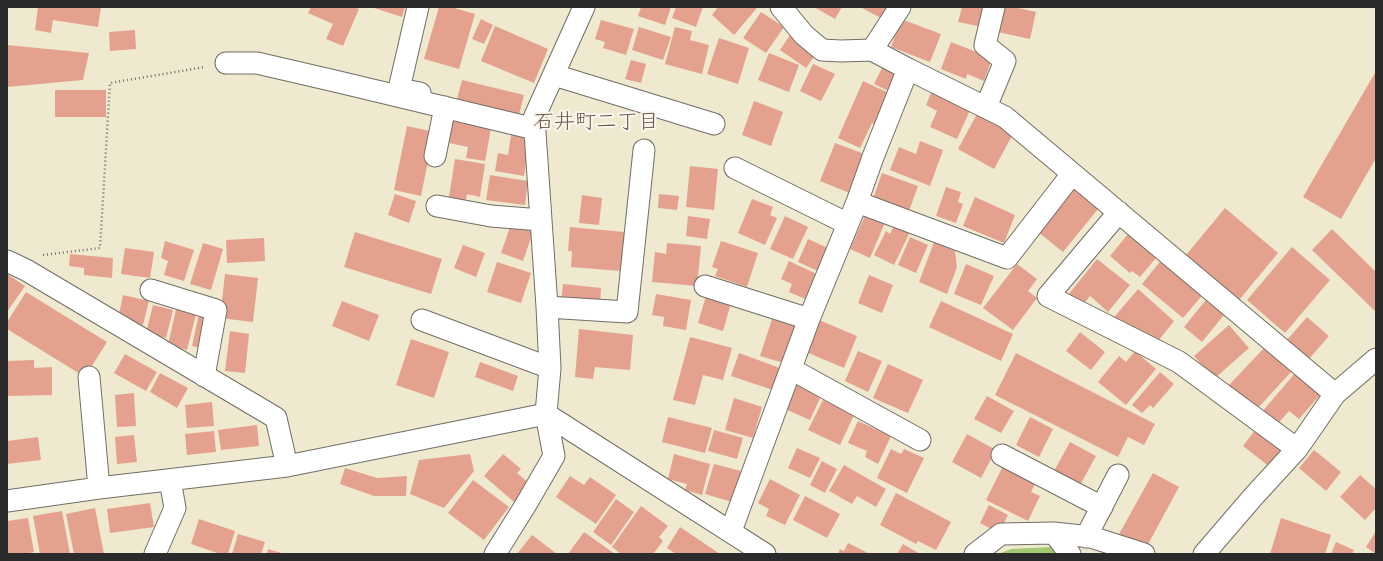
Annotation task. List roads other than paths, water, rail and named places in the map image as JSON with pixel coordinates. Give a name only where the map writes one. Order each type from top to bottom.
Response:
[{"type":"street","points":[[418,7],[399,88],[437,97],[440,106],[435,156]]},
{"type":"street","points":[[495,554],[554,456],[546,414],[550,368],[534,118],[584,7]]},
{"type":"street","points":[[781,7],[804,35],[822,50],[872,50],[1005,117],[1335,394]]},
{"type":"street","points":[[872,50],[900,7]]},
{"type":"street","points":[[986,107],[1005,61],[985,45],[994,7]]},
{"type":"street","points":[[226,64],[257,63],[535,129]]},
{"type":"street","points":[[731,531],[809,319],[857,202],[873,156],[908,69]]},
{"type":"street","points":[[554,75],[714,124]]},
{"type":"street","points":[[547,307],[627,312],[644,150]]},
{"type":"street","points":[[735,168],[848,224]]},
{"type":"street","points":[[857,202],[1007,258],[1072,174]]},
{"type":"street","points":[[437,206],[492,216],[541,220]]},
{"type":"street","points":[[1119,212],[1048,296],[1179,362],[1297,449]]},
{"type":"street","points":[[7,261],[26,270],[276,418],[287,466]]},
{"type":"street","points":[[705,286],[809,319]]},
{"type":"street","points":[[151,290],[216,310],[204,376]]},
{"type":"street","points":[[422,320],[550,368]]},
{"type":"street","points":[[1204,554],[1297,449],[1335,394],[1376,359]]},
{"type":"street","points":[[791,369],[920,440]]},
{"type":"street","points":[[89,377],[99,488]]},
{"type":"street","points":[[7,501],[99,488],[287,466],[546,414],[766,554]]},
{"type":"street","points":[[1002,455],[1102,506]]},
{"type":"street","points":[[1086,537],[1118,475]]},
{"type":"street","points":[[155,554],[175,508],[170,480]]},
{"type":"street","points":[[1054,533],[1070,554]]},
{"type":"street","points":[[975,554],[1001,534],[1054,533],[1086,537],[1144,554]]},
{"type":"district","name":"石井町二丁目","points":[[596,122]]}]
